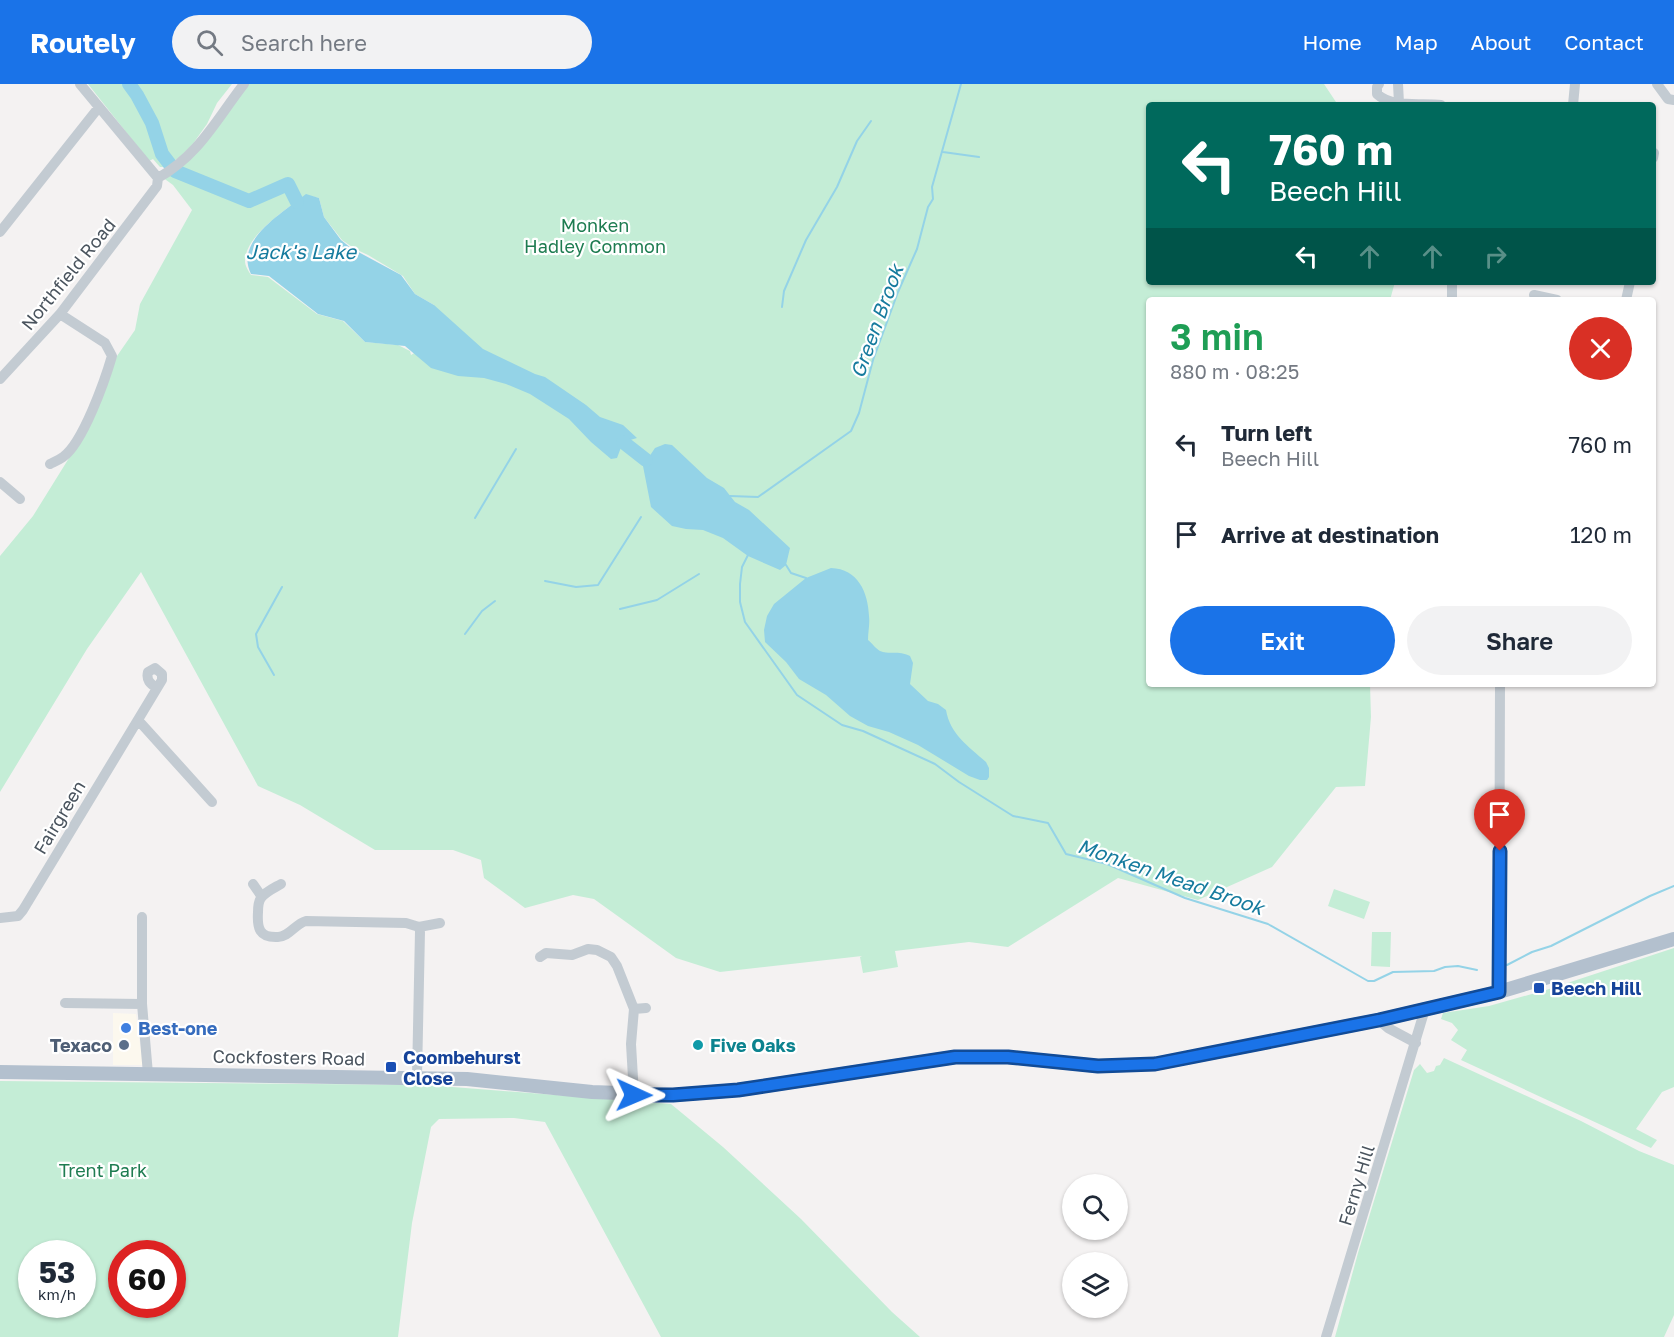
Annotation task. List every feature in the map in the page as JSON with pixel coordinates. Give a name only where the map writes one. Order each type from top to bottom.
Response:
[{"type":"main road","name":"Cockfosters Road","points":[[0,1072],[467,1078],[634,1095],[673,1095],[738,1090],[955,1057],[1008,1057],[1098,1066],[1155,1064],[1379,1020],[1499,992],[1674,939]]},
{"type":"street","points":[[80,84],[158,182],[203,142],[244,84]]},
{"type":"street","points":[[1379,84],[1377,94],[1382,98],[1399,102],[1398,84]]},
{"type":"street","points":[[1573,102],[1575,84]]},
{"type":"street","points":[[1657,84],[1668,99],[1674,100]]},
{"type":"street","points":[[0,232],[99,107]]},
{"type":"street","name":"Northfield Road","points":[[0,379],[60,314],[158,182]]},
{"type":"street","points":[[51,464],[64,456],[77,440],[107,374],[111,356],[105,344],[60,314]]},
{"type":"street","points":[[0,482],[20,499]]},
{"type":"street","points":[[1499,992],[1500,687]]},
{"type":"street","name":"Fairgreen","points":[[0,918],[18,916],[23,910],[157,688]]},
{"type":"street","points":[[138,720],[212,802]]},
{"type":"street","points":[[253,884],[262,897]]},
{"type":"street","points":[[280,884],[262,897],[259,902],[257,927],[269,937],[283,937],[299,923],[306,921],[406,923],[419,927],[440,923]]},
{"type":"street","points":[[142,917],[142,1004],[148,1074]]},
{"type":"street","points":[[417,1077],[419,927]]},
{"type":"street","points":[[540,957],[546,953],[573,955],[588,949],[603,952],[611,957],[617,966],[634,1009],[631,1044],[634,1095]]},
{"type":"street","points":[[65,1003],[142,1004]]},
{"type":"street","points":[[634,1009],[646,1008]]},
{"type":"street","name":"Ferny Hill","points":[[1326,1337],[1425,1008]]},
{"type":"street","points":[[1379,1020],[1388,1029],[1416,1043]]},
{"type":"shaded area","points":[[113,1013],[136,1014],[143,1065],[113,1065]]},
{"type":"green space","points":[[88,84],[232,84],[217,103],[207,124],[187,152],[165,167],[160,167],[153,159],[149,161]]},
{"type":"green space","name":"Monken Hadley Common","points":[[248,84],[1324,84],[1336,102],[1146,102],[1146,285],[1394,285],[1391,297],[1146,297],[1146,687],[1370,687],[1371,717],[1365,786],[1336,787],[1272,867],[1198,900],[1118,878],[1008,947],[969,942],[895,951],[898,967],[863,973],[860,957],[862,956],[720,972],[676,958],[594,899],[573,895],[525,908],[484,878],[481,860],[453,850],[375,850],[300,805],[258,786],[141,572],[87,649],[0,792],[0,556],[33,516],[92,421],[117,356],[135,330],[140,304],[192,210],[173,185],[162,177]],"holes":[[[306,195],[319,198],[324,217],[342,240],[403,276],[415,294],[434,305],[426,346],[411,355],[410,351],[398,345],[365,342],[343,321],[317,314],[268,277],[251,275],[245,261],[247,252],[259,233],[278,215]]]},
{"type":"green space","points":[[1334,889],[1370,902],[1364,919],[1328,906]]},
{"type":"green space","points":[[1372,932],[1391,932],[1390,967],[1371,966]]},
{"type":"green space","points":[[1674,948],[1674,1087],[1662,1092],[1636,1129],[1657,1140],[1651,1148],[1461,1060],[1467,1050],[1451,1040],[1458,1030],[1452,1023],[1441,1019],[1443,1013],[1489,1006],[1546,990]]},
{"type":"green space","points":[[1444,1058],[1581,1121],[1639,1151],[1674,1165],[1674,1315],[1664,1337],[1335,1337],[1414,1070],[1420,1064],[1427,1073],[1434,1071]]},
{"type":"green space","name":"Trent Park","points":[[0,1081],[427,1085],[671,1104],[723,1147],[801,1219],[892,1312],[920,1337],[661,1337],[545,1122],[514,1118],[439,1119],[431,1127],[412,1223],[398,1337],[0,1337]]},
{"type":"water","name":"Jack's Lake","points":[[306,194],[319,198],[324,217],[341,240],[351,248],[401,275],[415,294],[434,305],[483,349],[545,377],[600,417],[623,425],[637,438],[623,442],[617,458],[611,459],[569,419],[530,394],[484,378],[458,376],[431,368],[405,346],[365,342],[344,321],[318,314],[269,276],[251,274],[248,262],[249,250],[255,239],[274,219]]},
{"type":"water","points":[[665,444],[672,445],[707,478],[724,488],[735,502],[749,510],[790,548],[786,565],[780,570],[748,556],[723,538],[703,530],[672,526],[651,507],[643,466],[655,448]]},
{"type":"water","points":[[831,568],[848,573],[860,583],[868,607],[868,640],[880,651],[910,656],[913,663],[910,684],[928,701],[946,710],[956,733],[986,762],[989,768],[987,780],[969,776],[918,745],[889,732],[868,726],[850,716],[826,695],[799,679],[786,662],[765,642],[764,630],[767,616],[774,604],[806,578]]},
{"type":"waterway","points":[[129,84],[152,123],[162,154],[175,171],[249,201],[288,184],[297,202]]},
{"type":"waterway","name":"Green Brook","points":[[730,496],[758,497],[851,431],[859,413],[873,360],[898,292],[917,249],[928,207],[933,199],[932,187],[961,84]]},
{"type":"waterway","points":[[782,307],[784,291],[806,240],[837,187],[857,141],[871,121]]},
{"type":"waterway","points":[[943,152],[979,157]]},
{"type":"waterway","points":[[623,442],[646,460]]},
{"type":"waterway","points":[[475,518],[516,449]]},
{"type":"waterway","points":[[545,581],[576,587],[598,585],[641,517]]},
{"type":"waterway","name":"Monken Mead Brook","points":[[748,555],[742,567],[740,584],[740,602],[745,622],[797,695],[842,725],[863,731],[935,764],[1013,816],[1048,823],[1066,854],[1107,864],[1185,898],[1268,924],[1368,981],[1374,981],[1393,972],[1434,971],[1458,966],[1477,970]]},
{"type":"waterway","points":[[786,565],[791,573],[806,578]]},
{"type":"waterway","points":[[620,609],[657,600],[699,574]]},
{"type":"waterway","points":[[274,675],[258,647],[256,634],[282,587]]},
{"type":"waterway","points":[[465,634],[482,611],[495,601]]},
{"type":"waterway","name":"Monken Mead Brook","points":[[1507,965],[1674,886]]},
{"type":"place","name":"Beech Hill","points":[[1539,988]]},
{"type":"place","name":"Best-one","points":[[126,1028]]},
{"type":"place","name":"Texaco","points":[[124,1045]]},
{"type":"place","name":"Five Oaks","points":[[698,1045]]},
{"type":"place","name":"Coombehurst Close","points":[[391,1067]]},
{"type":"route","points":[[634,1095],[713,1093],[955,1057],[1008,1057],[1098,1066],[1155,1064],[1379,1020],[1499,992],[1500,851]]}]
